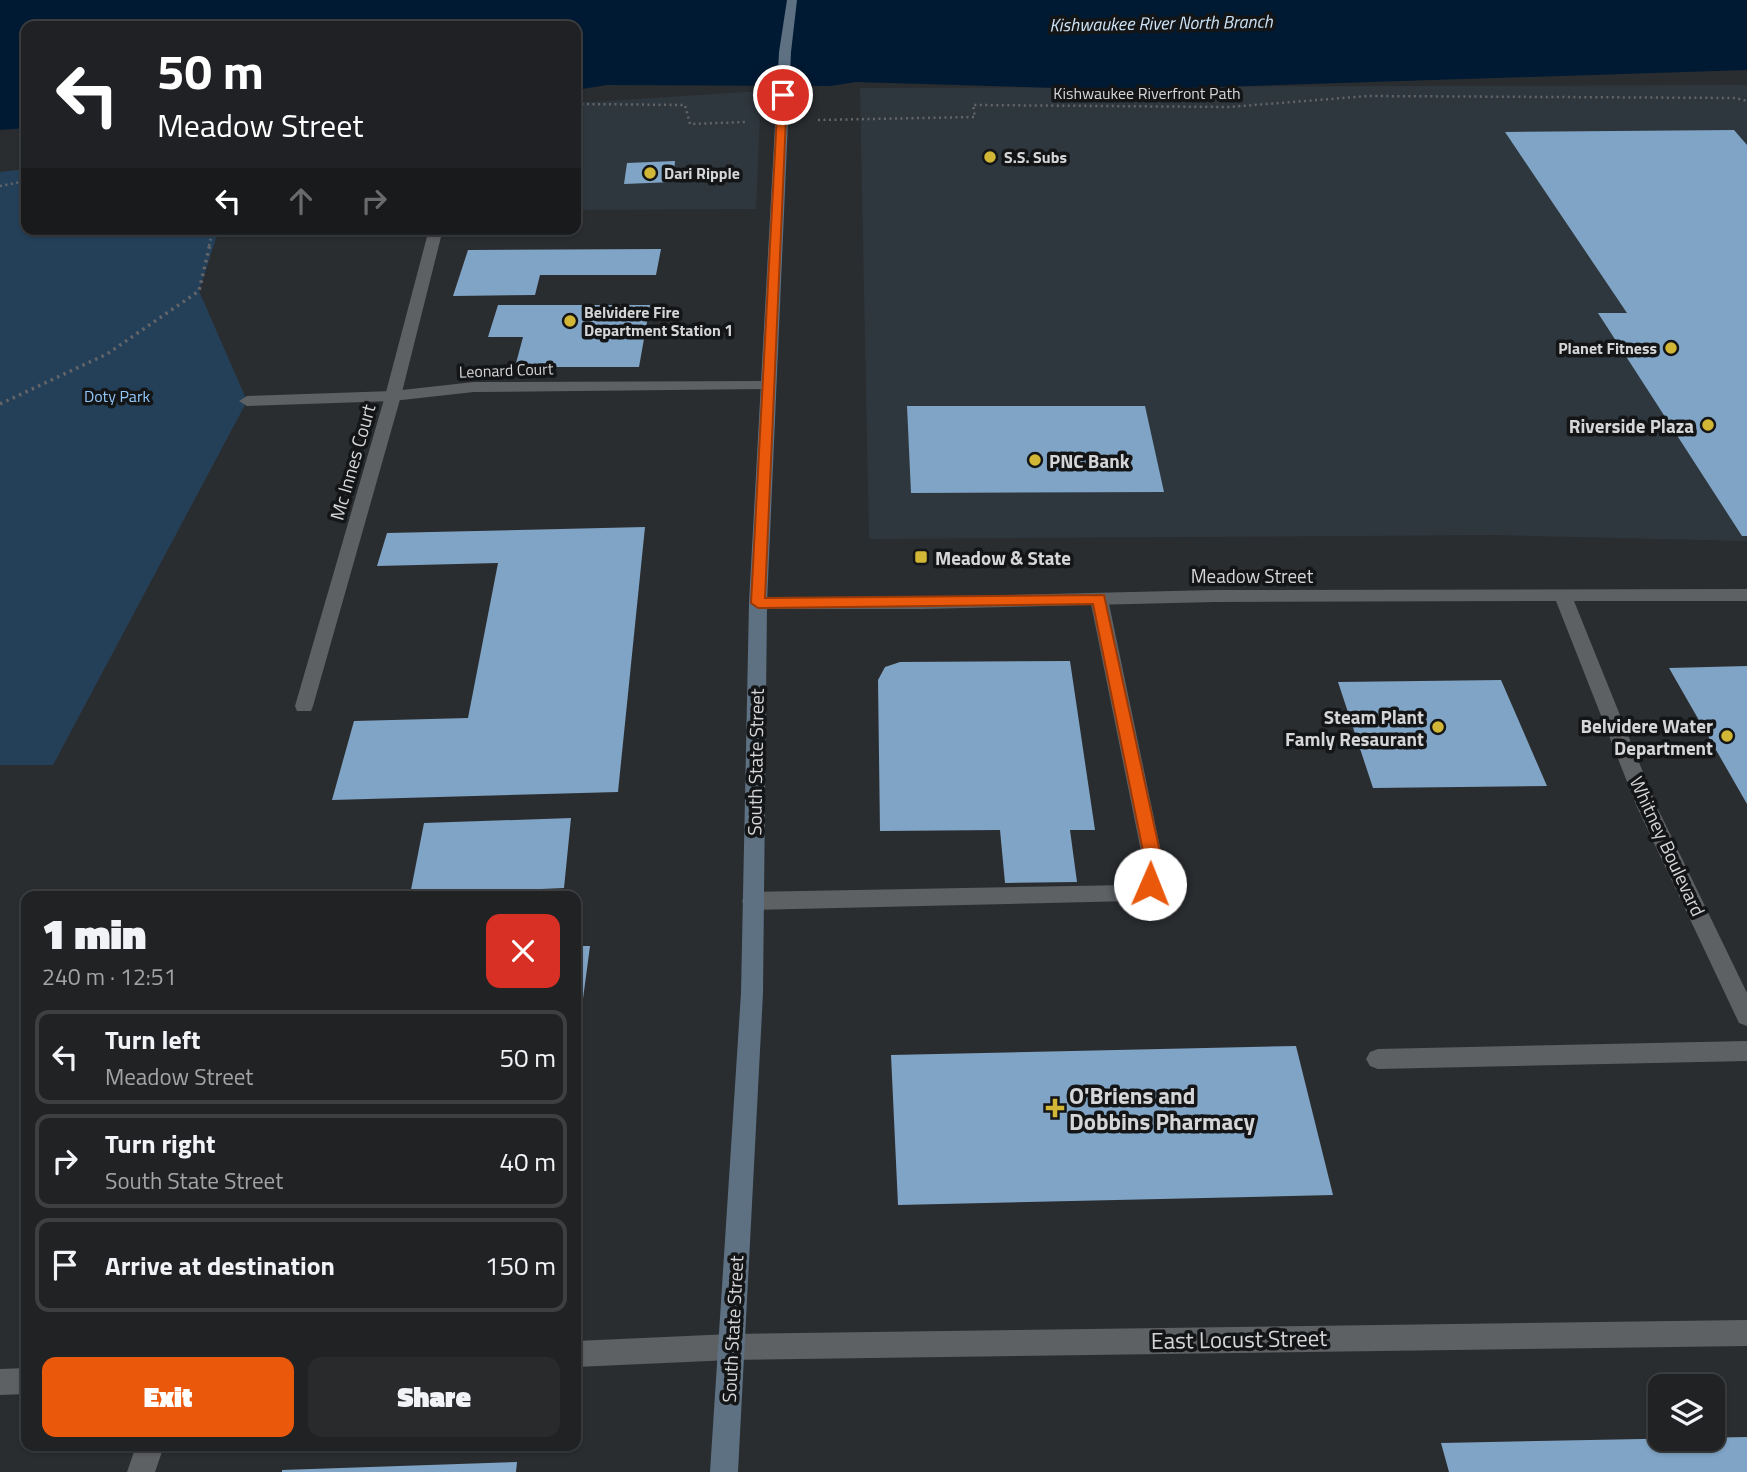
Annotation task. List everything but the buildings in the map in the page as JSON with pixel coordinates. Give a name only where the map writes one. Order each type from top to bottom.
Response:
[{"type":"main road","name":"South State Street","points":[[724,1472],[752,993],[758,603],[767,386],[785,52],[792,0]]},
{"type":"street","name":"Mc Innes Court","points":[[304,706],[393,396],[434,235]]},
{"type":"street","name":"Leonard Court","points":[[247,401],[393,396],[474,387],[767,386]]},
{"type":"street","name":"Meadow Street","points":[[758,603],[1216,596],[1747,595]]},
{"type":"street","name":"Whitney Boulevard","points":[[1563,596],[1647,807],[1747,1016]]},
{"type":"street","points":[[753,901],[1132,893],[1150,884],[1154,866],[1099,599]]},
{"type":"street","points":[[1378,1059],[1747,1051]]},
{"type":"street","name":"East Locust Street","points":[[581,1354],[731,1347],[1747,1333]]},
{"type":"street","points":[[0,1382],[21,1381]]},
{"type":"street","points":[[141,1472],[148,1451]]},
{"type":"path","name":"Kishwaukee Riverfront Path","points":[[581,104],[685,105],[690,124],[782,119],[975,117],[973,105],[1229,107],[1368,96],[1735,98],[1747,101]]},
{"type":"path","points":[[0,186],[21,182]]},
{"type":"path","points":[[0,404],[107,355],[199,291],[212,235]]},
{"type":"shaded area","points":[[1747,85],[1747,541],[1495,535],[869,539],[860,88]]},
{"type":"shaded area","points":[[761,91],[756,209],[581,210],[581,103]]},
{"type":"green space","name":"Doty Park","points":[[21,170],[21,235],[217,235],[199,291],[247,401],[53,765],[0,765],[0,172]]},
{"type":"water","name":"Kishwaukee River North Branch","points":[[0,0],[1747,0],[1747,70],[1124,90],[856,82],[830,86],[607,85],[581,89],[581,21],[21,21],[21,128],[0,130]]},
{"type":"place","name":"S.S. Subs","points":[[990,157]]},
{"type":"place","name":"Dari Ripple","points":[[650,173]]},
{"type":"place","name":"Belvidere Fire Department Station 1","points":[[570,321]]},
{"type":"place","name":"Planet Fitness","points":[[1671,348]]},
{"type":"place","name":"Riverside Plaza","points":[[1708,425]]},
{"type":"place","name":"PNC Bank","points":[[1035,460]]},
{"type":"place","name":"Meadow & State","points":[[921,557]]},
{"type":"place","name":"Steam Plant Famly Resaurant","points":[[1438,727]]},
{"type":"place","name":"Belvidere Water Department","points":[[1727,736]]},
{"type":"place","name":"O'Briens and Dobbins Pharmacy","points":[[1055,1108]]},
{"type":"route","points":[[783,95],[758,603],[1099,599],[1154,866],[1150,884]]}]
